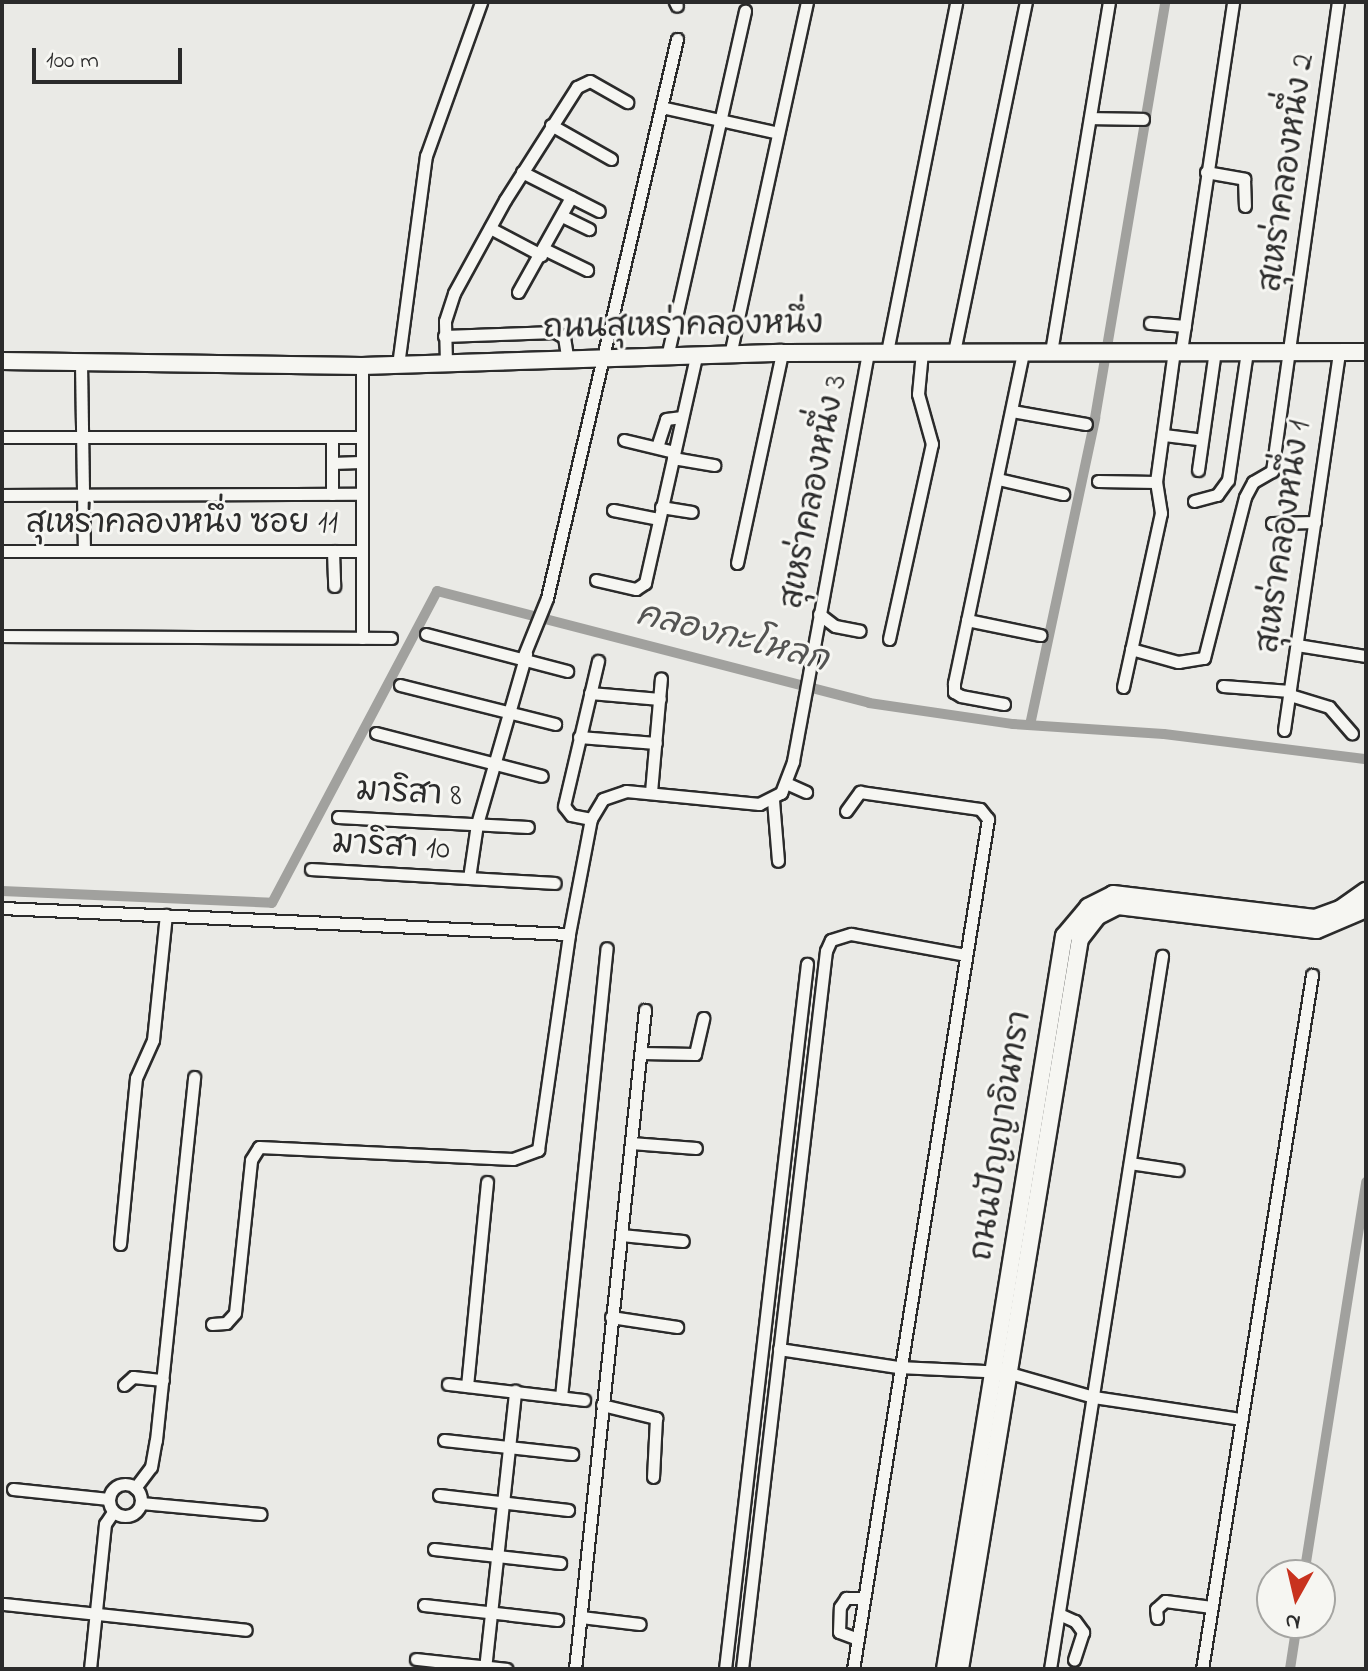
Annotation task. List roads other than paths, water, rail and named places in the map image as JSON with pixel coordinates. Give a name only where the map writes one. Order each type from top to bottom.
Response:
[{"type":"street","points":[[398,365],[426,156],[481,2]]},
{"type":"street","points":[[730,355],[807,2]]},
{"type":"street","points":[[887,352],[956,2]]},
{"type":"street","points":[[954,352],[1026,2]]},
{"type":"street","points":[[1051,352],[1109,2]]},
{"type":"street","points":[[1123,687],[1161,513],[1156,482],[1185,326],[1233,2]]},
{"type":"street","name":"สุเหร่าคลองหนึ่ง 2","points":[[1131,649],[1178,662],[1204,658],[1245,497],[1253,482],[1268,476],[1275,463],[1338,2]]},
{"type":"street","points":[[667,357],[745,11]]},
{"type":"street","points":[[469,878],[477,824],[522,660],[542,613],[677,39]]},
{"type":"street","points":[[446,363],[446,311],[490,228],[551,125],[583,80],[627,102]]},
{"type":"street","points":[[661,107],[778,133]]},
{"type":"street","points":[[1090,118],[1143,119]]},
{"type":"street","points":[[551,125],[611,159]]},
{"type":"street","points":[[522,172],[599,211]]},
{"type":"street","points":[[1206,172],[1241,177],[1245,206]]},
{"type":"street","points":[[518,292],[571,197]]},
{"type":"street","points":[[562,216],[589,229]]},
{"type":"street","points":[[490,228],[587,270]]},
{"type":"street","points":[[1150,323],[1185,326]]},
{"type":"street","points":[[444,336],[555,332],[564,337],[567,357]]},
{"type":"street","points":[[1198,470],[1215,351]]},
{"type":"street","points":[[1194,501],[1217,495],[1228,480],[1247,351]]},
{"type":"street","name":"สุเหร่าคลองหนึ่ง 1","points":[[1284,730],[1339,351]]},
{"type":"street","name":"สุเหร่าคลองหนึ่ง 3","points":[[773,800],[786,783],[808,684],[868,352]]},
{"type":"street","points":[[889,639],[932,444],[918,394],[922,352]]},
{"type":"street","points":[[1004,704],[954,692],[1023,352]]},
{"type":"street","name":"ถนนสุเหร่าคลองหนึ่ง","points":[[2,361],[362,366],[567,357],[782,353],[1366,352]]},
{"type":"street","points":[[737,563],[782,353]]},
{"type":"street","points":[[596,580],[642,587],[696,356]]},
{"type":"street","points":[[81,363],[84,551]]},
{"type":"street","points":[[362,366],[362,638]]},
{"type":"street","points":[[1012,411],[1086,424]]},
{"type":"street","points":[[657,447],[666,419],[682,417]]},
{"type":"street","points":[[1164,435],[1202,440]]},
{"type":"street","points":[[2,437],[361,437]]},
{"type":"street","points":[[332,437],[332,494]]},
{"type":"street","points":[[624,440],[714,465]]},
{"type":"street","points":[[332,463],[360,462]]},
{"type":"street","points":[[998,479],[1063,494]]},
{"type":"street","points":[[1098,481],[1156,482]]},
{"type":"street","points":[[2,495],[360,494]]},
{"type":"street","points":[[613,510],[692,512]]},
{"type":"street","points":[[1272,523],[1315,522]]},
{"type":"street","name":"สุเหร่าคลองหนึ่ง ซอย 11","points":[[2,551],[361,551]]},
{"type":"street","points":[[333,551],[334,586]]},
{"type":"street","points":[[819,614],[835,626],[860,631]]},
{"type":"street","points":[[967,620],[1040,635]]},
{"type":"street","points":[[426,634],[567,671]]},
{"type":"street","points":[[2,636],[391,638]]},
{"type":"street","points":[[1297,645],[1366,656]]},
{"type":"street","points":[[591,819],[571,815],[564,806],[598,661]]},
{"type":"street","points":[[651,792],[661,678]]},
{"type":"street","points":[[400,685],[555,724]]},
{"type":"street","points":[[1223,686],[1290,693],[1329,707],[1352,733]]},
{"type":"street","points":[[590,693],[660,699]]},
{"type":"street","points":[[376,733],[542,776]]},
{"type":"street","points":[[579,737],[656,743]]},
{"type":"street","points":[[786,783],[806,792]]},
{"type":"street","points":[[212,1324],[226,1323],[235,1313],[251,1160],[259,1147],[513,1159],[534,1155],[544,1132],[569,934],[591,819],[603,799],[615,793],[651,792],[759,804],[773,800],[780,831],[778,861]]},
{"type":"street","points":[[846,811],[860,792],[987,813],[853,1669]]},
{"type":"street","name":"มาริสา 8","points":[[338,817],[528,827]]},
{"type":"street","name":"มาริสา 10","points":[[311,869],[555,883]]},
{"type":"street","name":"ถนนปัญญาอินทรา","points":[[960,1669],[1064,936],[1074,920],[1113,894],[1315,918],[1340,909],[1366,891]]},
{"type":"street","name":"ถนนปัญญาอินทรา","points":[[945,1669],[1080,939],[1087,927],[1118,906],[1317,930],[1366,909]]},
{"type":"street","points":[[2,908],[569,934]]},
{"type":"street","points":[[120,1244],[136,1078],[153,1040],[166,915]]},
{"type":"street","points":[[742,1669],[820,971],[831,940],[851,934],[965,955]]},
{"type":"street","points":[[561,1397],[607,948]]},
{"type":"street","points":[[1050,1669],[1162,956]]},
{"type":"street","points":[[725,1669],[807,964]]},
{"type":"street","points":[[1202,1669],[1312,975]]},
{"type":"street","points":[[575,1669],[645,1010]]},
{"type":"street","points":[[641,1053],[695,1054],[703,1018]]},
{"type":"street","points":[[135,1488],[151,1467],[194,1077]]},
{"type":"street","points":[[631,1143],[696,1148]]},
{"type":"street","points":[[1130,1163],[1177,1170]]},
{"type":"street","points":[[467,1386],[487,1182]]},
{"type":"street","points":[[621,1235],[683,1241]]},
{"type":"street","points":[[611,1317],[677,1327]]},
{"type":"street","points":[[764,1331],[781,1333]]},
{"type":"street","points":[[761,1358],[778,1354],[898,1367],[1000,1372],[1094,1397],[1241,1419]]},
{"type":"street","points":[[124,1385],[138,1376],[163,1380]]},
{"type":"street","points":[[448,1384],[584,1400]]},
{"type":"street","points":[[485,1668],[515,1391]]},
{"type":"street","points":[[602,1405],[656,1418],[653,1477]]},
{"type":"street","points":[[444,1440],[572,1454]]},
{"type":"street","points":[[108,1499],[122,1484],[135,1488]]},
{"type":"street","points":[[135,1488],[141,1503]]},
{"type":"street","points":[[13,1489],[108,1499]]},
{"type":"street","points":[[439,1495],[568,1510]]},
{"type":"street","points":[[108,1499],[113,1512]]},
{"type":"street","points":[[113,1512],[130,1515],[141,1503]]},
{"type":"street","points":[[141,1503],[260,1514]]},
{"type":"street","points":[[90,1669],[105,1524],[113,1512]]},
{"type":"street","points":[[434,1549],[560,1563]]},
{"type":"street","points":[[858,1639],[839,1632],[840,1607],[846,1598],[864,1598]]},
{"type":"street","points":[[1157,1618],[1159,1603],[1165,1601],[1212,1607]]},
{"type":"street","points":[[4,1604],[246,1630]]},
{"type":"street","points":[[424,1605],[557,1620]]},
{"type":"street","points":[[1059,1614],[1075,1621],[1083,1632],[1074,1660]]},
{"type":"street","points":[[581,1617],[640,1624]]},
{"type":"street","points":[[416,1659],[506,1669]]},
{"type":"waterway","points":[[1030,725],[1095,418],[1165,2]]},
{"type":"waterway","name":"คลองกะโหลก","points":[[2,891],[272,903],[437,591],[869,703],[1013,724],[1164,734],[1366,759]]},
{"type":"waterway","points":[[1307,1559],[1366,1182]]},
{"type":"waterway","points":[[1290,1669],[1295,1639]]}]
